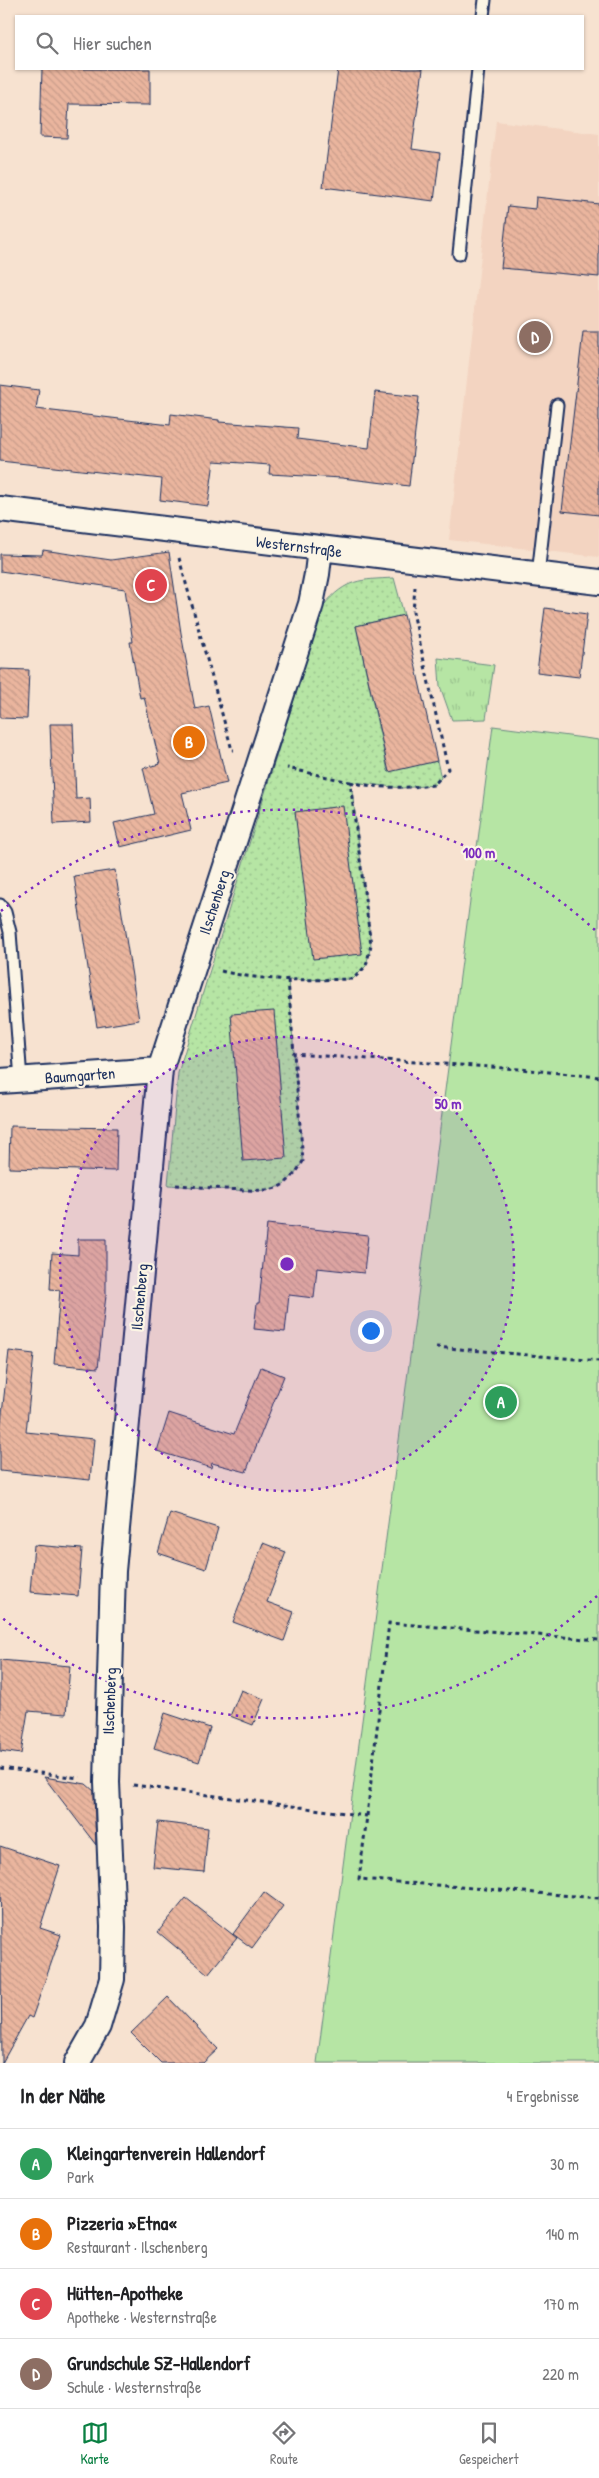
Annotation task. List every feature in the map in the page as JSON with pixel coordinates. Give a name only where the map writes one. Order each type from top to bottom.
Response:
[{"type":"street","name":"Westernstraße","points":[[0,510],[599,582]]},
{"type":"street","name":"Ilschenberg","points":[[78,2063],[98,2026],[112,1979],[113,1927],[107,1782],[114,1571],[160,1070],[311,604],[320,548]]},
{"type":"street","name":"Baumgarten","points":[[10,1080],[160,1070]]},
{"type":"lane","points":[[483,15],[485,0]]},
{"type":"lane","points":[[460,254],[478,70]]},
{"type":"lane","points":[[538,574],[557,405]]},
{"type":"lane","points":[[0,905],[5,912],[10,932],[10,1080]]},
{"type":"path","points":[[172,530],[232,750],[260,760],[366,786],[402,788],[434,786],[448,769],[413,612],[418,560]]},
{"type":"path","points":[[195,963],[248,978],[288,980],[353,979],[366,966],[371,945],[350,782]]},
{"type":"path","points":[[168,1185],[249,1190],[276,1189],[294,1175],[303,1161],[288,980]]},
{"type":"path","points":[[294,1054],[520,1069],[599,1077]]},
{"type":"path","points":[[436,1347],[599,1361]]},
{"type":"path","points":[[599,1640],[389,1623],[359,1879],[599,1898]]},
{"type":"path","points":[[0,1768],[367,1816]]},
{"type":"shaded area","points":[[496,121],[599,134],[599,557],[449,540]]},
{"type":"green space","points":[[394,578],[404,615],[356,626],[388,771],[437,761],[441,778],[434,785],[402,788],[351,782],[371,945],[366,966],[353,979],[288,980],[303,1161],[284,1184],[268,1190],[255,1191],[168,1185],[178,1073],[323,606],[339,590],[347,585],[363,580]]},
{"type":"green space","points":[[438,658],[494,665],[486,719],[452,720],[440,686]]},
{"type":"green space","points":[[493,726],[599,740],[599,2063],[317,2063]]},
{"type":"building","points":[[42,70],[150,70],[150,105],[69,104],[67,138],[40,137]]},
{"type":"building","points":[[338,70],[423,70],[412,149],[440,153],[434,201],[323,187]]},
{"type":"building","points":[[536,197],[599,204],[599,277],[501,268],[508,206],[535,209]]},
{"type":"building","points":[[583,332],[599,332],[599,515],[562,511]]},
{"type":"building","points":[[0,385],[39,390],[36,409],[170,425],[171,414],[219,420],[219,422],[298,428],[297,439],[369,448],[375,392],[419,397],[409,486],[342,478],[269,474],[270,465],[214,461],[208,506],[160,500],[162,479],[0,461]]},
{"type":"building","points":[[43,550],[111,560],[169,552],[195,709],[209,706],[227,783],[182,793],[191,830],[120,847],[114,823],[154,814],[143,768],[160,764],[144,697],[140,698],[130,642],[133,642],[125,589],[0,571],[0,554],[42,555]]},
{"type":"building","points":[[545,608],[587,614],[579,677],[537,672]]},
{"type":"building","points":[[404,615],[437,761],[389,772],[356,626]]},
{"type":"building","points":[[0,669],[29,670],[27,719],[0,718]]},
{"type":"building","points":[[50,724],[73,724],[76,799],[90,798],[91,822],[54,824]]},
{"type":"building","points":[[343,806],[362,954],[313,959],[295,812]]},
{"type":"building","points":[[115,870],[139,1020],[97,1027],[74,876]]},
{"type":"building","points":[[274,1011],[286,1158],[243,1161],[231,1014]]},
{"type":"building","points":[[10,1126],[117,1128],[116,1171],[9,1168]]},
{"type":"building","points":[[267,1224],[368,1235],[364,1273],[317,1268],[314,1298],[289,1295],[285,1332],[254,1329],[257,1303],[259,1303]]},
{"type":"building","points":[[78,1239],[106,1239],[106,1295],[98,1368],[54,1364],[60,1290],[50,1289],[52,1253],[78,1255]]},
{"type":"building","points":[[9,1351],[34,1354],[26,1432],[94,1439],[90,1480],[0,1471],[0,1432]]},
{"type":"building","points":[[261,1367],[284,1376],[246,1472],[212,1463],[211,1468],[157,1451],[169,1413],[234,1434]]},
{"type":"building","points":[[170,1513],[218,1528],[206,1569],[158,1553]]},
{"type":"building","points":[[263,1543],[286,1552],[267,1602],[294,1612],[284,1641],[233,1622]]},
{"type":"building","points":[[34,1545],[82,1549],[78,1596],[30,1592]]},
{"type":"building","points":[[0,1660],[70,1666],[66,1714],[28,1711],[21,1754],[0,1751]]},
{"type":"building","points":[[241,1690],[264,1699],[253,1725],[230,1716]]},
{"type":"building","points":[[165,1713],[210,1728],[199,1762],[154,1748]]},
{"type":"building","points":[[44,1777],[86,1784],[94,1791],[96,1845]]},
{"type":"building","points":[[158,1822],[208,1828],[204,1872],[153,1867]]},
{"type":"building","points":[[0,1846],[60,1866],[40,1928],[61,1935],[32,2018],[28,2016],[2,2063]]},
{"type":"building","points":[[264,1892],[283,1906],[252,1948],[233,1934]]},
{"type":"building","points":[[186,1898],[237,1938],[208,1974],[158,1932]]},
{"type":"building","points":[[168,1997],[218,2049],[203,2063],[161,2063],[131,2033]]},
{"type":"place","name":"Grundschule SZ-Hallendorf","points":[[535,337]]},
{"type":"place","name":"Hütten-Apotheke","points":[[151,585]]},
{"type":"place","name":"Pizzeria »Etna«","points":[[189,742]]},
{"type":"place","name":"Kleingartenverein Hallendorf","points":[[501,1402]]}]
